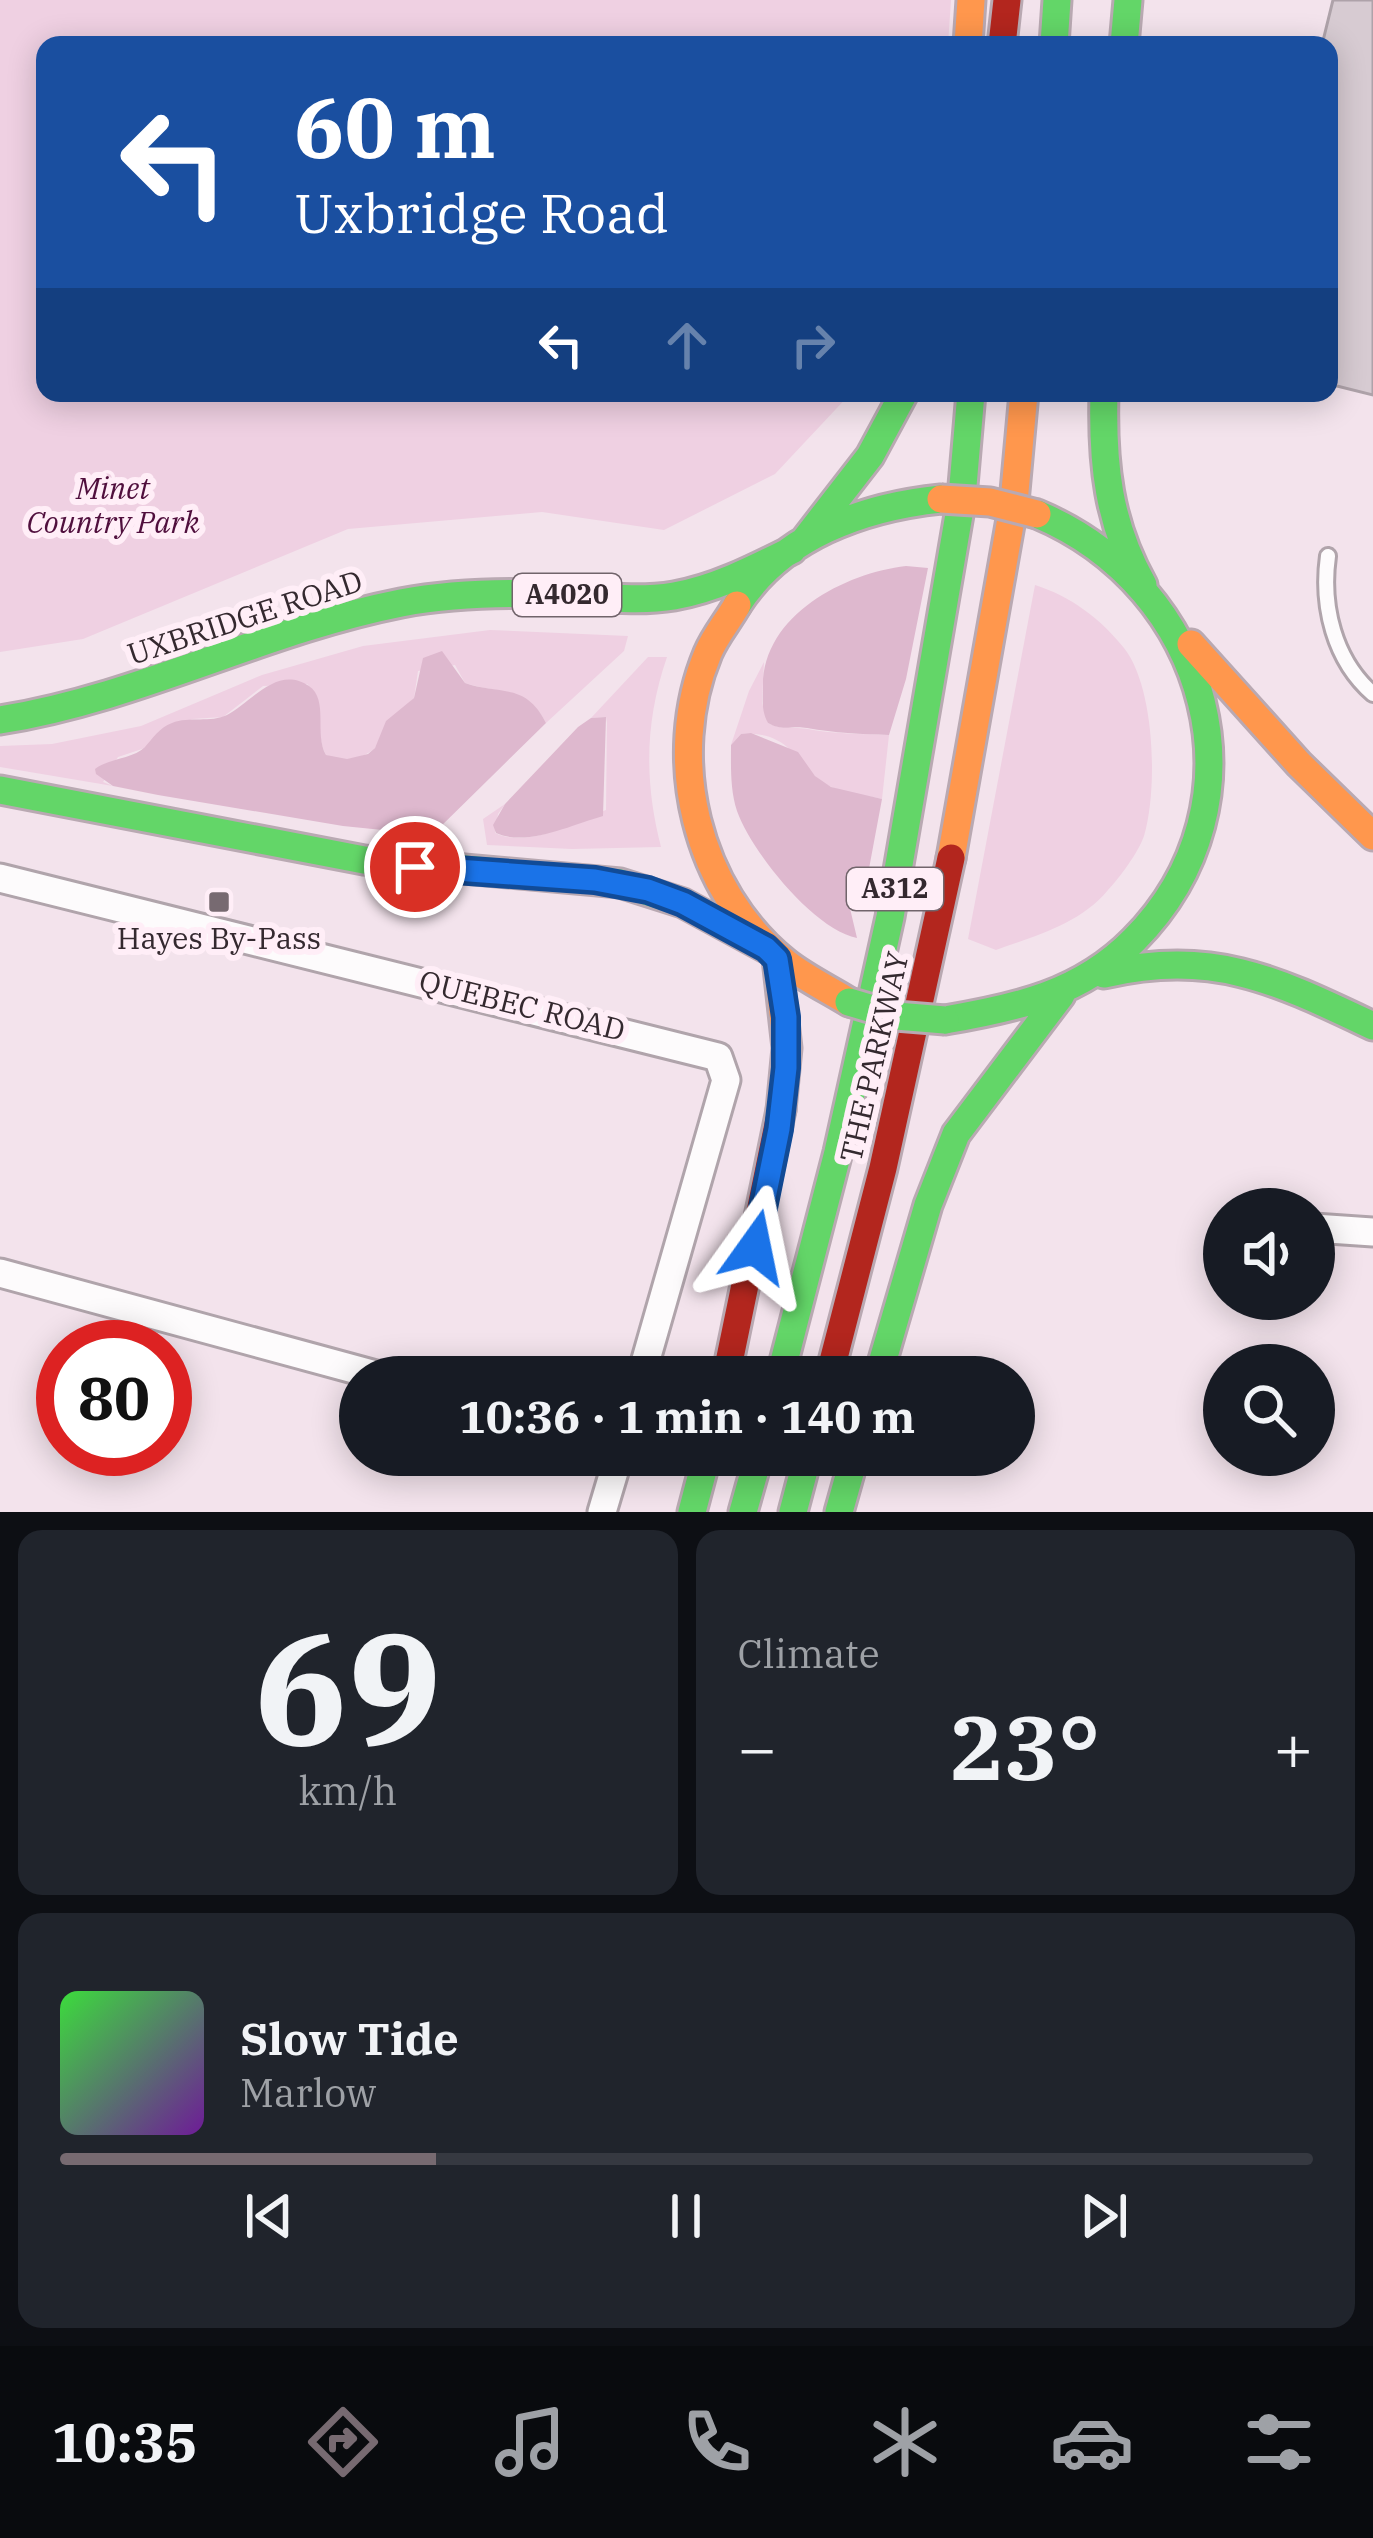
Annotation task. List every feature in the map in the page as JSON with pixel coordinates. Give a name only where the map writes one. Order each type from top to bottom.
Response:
[{"type":"main road","points":[[969,36],[971,0]]},
{"type":"main road","points":[[1004,36],[1006,0]]},
{"type":"main road","points":[[1055,36],[1057,0]]},
{"type":"main road","points":[[1125,36],[1128,0]]},
{"type":"main road","points":[[730,1356],[779,1129],[787,1048],[772,953],[724,896],[708,865],[689,800],[687,739],[697,684],[719,633],[751,587],[798,545],[870,455],[899,402]]},
{"type":"main road","name":"THE PARKWAY","points":[[785,1356],[838,1152],[890,917],[962,497],[970,402]]},
{"type":"main road","name":"THE PARKWAY","points":[[835,1356],[884,1168],[939,924],[1014,502],[1023,402]]},
{"type":"main road","points":[[1104,402],[1105,490],[1119,540],[1143,585],[1299,764],[1373,836]]},
{"type":"main road","name":"UXBRIDGE ROAD","points":[[0,720],[70,709],[272,637],[404,602],[475,595],[670,596],[727,580],[878,508],[941,499],[990,502],[1037,514],[1095,543],[1143,585]]},
{"type":"main road","points":[[0,790],[364,860],[620,883],[683,903],[849,1001],[896,1016],[945,1021],[1006,1014],[1061,995],[1091,978],[1138,938],[1175,890],[1199,833],[1206,803],[1208,725],[1192,669],[1167,616]]},
{"type":"main road","points":[[1091,978],[1156,962],[1217,964],[1290,987],[1373,1026]]},
{"type":"main road","points":[[884,1356],[928,1205],[956,1134],[1061,995]]},
{"type":"main road","points":[[692,1512],[701,1476]]},
{"type":"main road","points":[[743,1512],[753,1476]]},
{"type":"main road","points":[[793,1512],[802,1476]]},
{"type":"main road","points":[[838,1512],[849,1476]]},
{"type":"street","name":"QUEBEC ROAD","points":[[0,878],[718,1057],[726,1080],[647,1356]]},
{"type":"street","points":[[1335,1229],[1373,1232]]},
{"type":"street","points":[[0,1273],[339,1365]]},
{"type":"street","points":[[602,1512],[613,1476]]},
{"type":"lane","points":[[1328,556],[1326,598],[1332,626],[1342,656],[1373,694]]},
{"type":"green space","name":"Minet Country Park","points":[[0,0],[951,0],[949,36],[36,36],[36,402],[843,402],[775,474],[664,530],[542,512],[348,529],[83,639],[0,652]]},
{"type":"green space","points":[[1035,585],[1095,618],[1134,665],[1148,712],[1151,792],[1141,843],[1097,902],[1056,928],[996,950],[968,939]]},
{"type":"green space","points":[[490,630],[628,636],[624,651],[546,723],[521,697],[465,683],[455,665],[418,671],[414,698],[392,720],[375,748],[358,757],[326,755],[317,700],[307,684],[263,686],[223,717],[192,719],[142,749],[118,757],[103,782],[113,786],[0,767],[0,746],[52,744],[141,726],[262,675],[363,646]]},
{"type":"green space","points":[[648,657],[667,657],[654,704],[649,751],[661,847],[487,845],[483,819],[505,804],[495,833],[522,838],[606,810],[607,723],[606,717],[591,718]]},
{"type":"green space","points":[[764,662],[762,703],[768,723],[889,735],[882,799],[827,785],[772,738],[741,734],[731,745]]},
{"type":"shaded area","points":[[906,566],[928,568],[906,679],[889,735],[768,723],[763,700],[767,661],[792,619],[834,588]]},
{"type":"shaded area","points":[[442,651],[465,683],[520,695],[546,723],[432,835],[343,826],[158,795],[113,786],[96,774],[101,765],[140,751],[167,725],[227,715],[275,682],[286,680],[297,680],[315,692],[326,755],[347,759],[368,754],[386,721],[414,698],[423,658]]},
{"type":"shaded area","points":[[606,717],[603,816],[535,836],[496,833],[493,825],[505,804],[578,727],[591,718]]},
{"type":"shaded area","points":[[751,733],[798,752],[815,776],[831,787],[882,799],[865,890],[848,900],[857,938],[840,932],[804,905],[744,828],[733,795],[731,745],[741,734]]},
{"type":"building","points":[[1333,0],[1373,0],[1373,395],[1338,386],[1338,36],[1324,36]]},
{"type":"traffic: fast","points":[[1055,36],[1057,0]]},
{"type":"traffic: fast","points":[[1125,36],[1128,0]]},
{"type":"traffic: fast","points":[[804,541],[870,456],[899,402]]},
{"type":"traffic: fast","points":[[785,1356],[838,1152],[890,917],[962,497],[970,402]]},
{"type":"traffic: fast","points":[[1104,402],[1110,492],[1122,539],[1143,585]]},
{"type":"traffic: fast","points":[[737,605],[776,560],[826,529],[882,509],[941,499]]},
{"type":"traffic: fast","points":[[945,1020],[1046,996],[1114,958],[1176,885],[1201,825],[1209,764],[1201,702],[1179,644],[1144,592],[1096,547],[1037,514]]},
{"type":"traffic: fast","points":[[0,720],[102,696],[300,630],[401,603],[503,594],[674,596],[719,583],[792,550]]},
{"type":"traffic: fast","points":[[0,790],[364,860],[620,883],[683,903],[766,948]]},
{"type":"traffic: fast","points":[[1104,974],[1143,967],[1212,967],[1274,983],[1373,1026]]},
{"type":"traffic: fast","points":[[884,1356],[928,1205],[956,1134],[1061,995]]},
{"type":"traffic: fast","points":[[849,1002],[896,1016],[945,1020]]},
{"type":"traffic: fast","points":[[692,1512],[701,1476]]},
{"type":"traffic: fast","points":[[743,1512],[753,1476]]},
{"type":"traffic: fast","points":[[793,1512],[802,1476]]},
{"type":"traffic: fast","points":[[839,1512],[849,1476]]},
{"type":"traffic: slow","points":[[969,36],[971,0]]},
{"type":"traffic: slow","points":[[951,858],[1014,502],[1023,402]]},
{"type":"traffic: slow","points":[[941,499],[990,502],[1037,514]]},
{"type":"traffic: slow","points":[[737,605],[711,647],[695,694],[689,736],[697,820],[710,861],[755,933],[786,963],[849,1002]]},
{"type":"traffic: slow","points":[[1191,644],[1299,764],[1373,836]]},
{"type":"traffic: slow","points":[[777,959],[787,1048],[781,1110]]},
{"type":"traffic: jam","points":[[1003,36],[1007,0]]},
{"type":"traffic: jam","points":[[834,1356],[883,1168],[951,858]]},
{"type":"traffic: jam","points":[[730,1356],[781,1110]]},
{"type":"place","name":"Hayes By-Pass","points":[[219,902]]},
{"type":"route","points":[[415,867],[595,880],[648,890],[683,903],[766,948],[777,959],[786,1017],[786,1068],[755,1247]]}]
